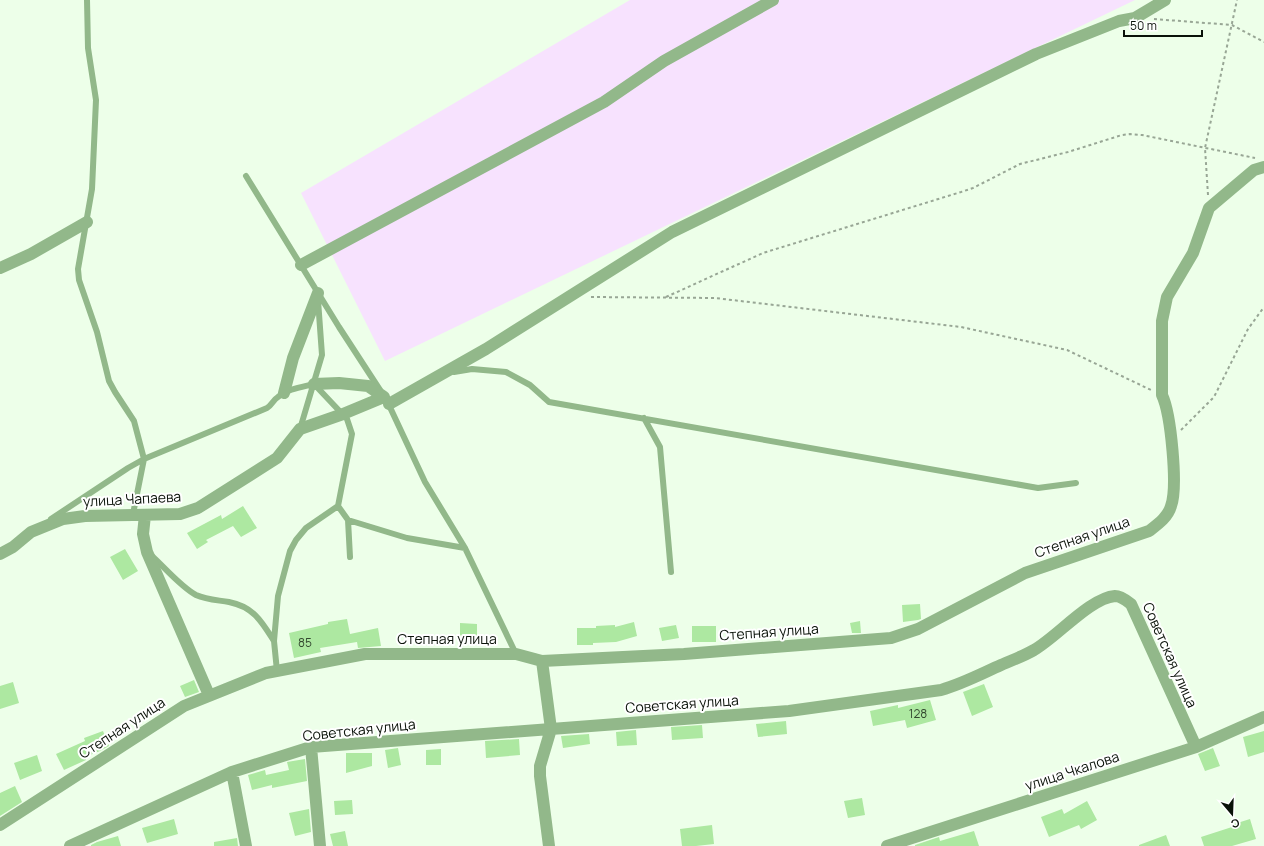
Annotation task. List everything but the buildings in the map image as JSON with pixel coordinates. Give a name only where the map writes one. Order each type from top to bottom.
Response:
[{"type":"street","points":[[300,265],[604,102],[664,61],[773,0]]},
{"type":"street","points":[[300,429],[387,401],[486,349],[672,232],[1036,54],[1119,21],[1135,18],[1165,0]]},
{"type":"street","points":[[1209,208],[1254,170],[1260,162]]},
{"type":"street","name":"Степная улица","points":[[0,825],[184,706],[266,673],[365,654],[516,654],[542,660],[684,654],[891,638],[909,632],[1025,573],[1149,530],[1165,518],[1171,508],[1174,498],[1172,440],[1165,402],[1162,395],[1162,321],[1167,297],[1193,253],[1209,208]]},
{"type":"street","points":[[0,268],[31,254],[87,222]]},
{"type":"street","points":[[284,393],[294,358],[318,293]]},
{"type":"street","points":[[314,384],[339,383],[368,386],[387,401]]},
{"type":"street","name":"улица Чапаева","points":[[0,554],[13,547],[31,532],[63,519],[85,516],[180,514],[198,508],[277,458],[300,429]]},
{"type":"street","points":[[139,515],[147,552],[209,695]]},
{"type":"street","name":"Советская улица","points":[[70,846],[232,772],[311,747],[789,711],[941,690],[957,685],[1034,650],[1047,642],[1092,605],[1116,596],[1125,599],[1131,604],[1196,747]]},
{"type":"street","points":[[542,660],[551,729],[540,766],[549,846]]},
{"type":"street","name":"улица Чкалова","points":[[887,846],[1196,747],[1264,717]]},
{"type":"street","points":[[311,747],[320,846]]},
{"type":"street","points":[[232,772],[246,846]]},
{"type":"lane","points":[[87,0],[88,48],[96,100],[92,189],[78,269],[79,280],[97,332],[109,381],[134,421],[144,459],[139,515]]},
{"type":"lane","points":[[246,176],[300,265],[387,401],[425,482],[465,548],[516,654]]},
{"type":"lane","points":[[300,429],[322,356],[318,293]]},
{"type":"lane","points":[[442,373],[472,369],[506,372],[530,385],[549,402],[1038,488],[1076,483]]},
{"type":"lane","points":[[31,532],[144,459],[267,408],[272,405],[276,398],[284,393],[314,384]]},
{"type":"lane","points":[[276,671],[274,641],[278,596],[290,551],[296,540],[306,528],[338,506],[352,434],[347,419],[314,384]]},
{"type":"lane","points":[[644,418],[660,447],[670,572]]},
{"type":"lane","points":[[338,506],[348,520],[350,557]]},
{"type":"lane","points":[[348,520],[406,538],[465,548]]},
{"type":"lane","points":[[147,552],[194,594],[243,607],[254,614],[259,618],[274,641]]},
{"type":"path","points":[[1209,208],[1205,148],[1237,0]]},
{"type":"path","points":[[1135,18],[1232,25],[1264,42]]},
{"type":"path","points":[[666,297],[763,253],[973,188],[1020,164],[1068,152],[1122,135],[1130,134],[1205,148],[1260,162]]},
{"type":"path","points":[[570,296],[715,298],[961,327],[1067,350],[1162,395]]},
{"type":"path","points":[[1172,440],[1214,397],[1248,329],[1264,307]]},
{"type":"shaded area","points":[[630,0],[1135,0],[385,361],[301,193]]}]
